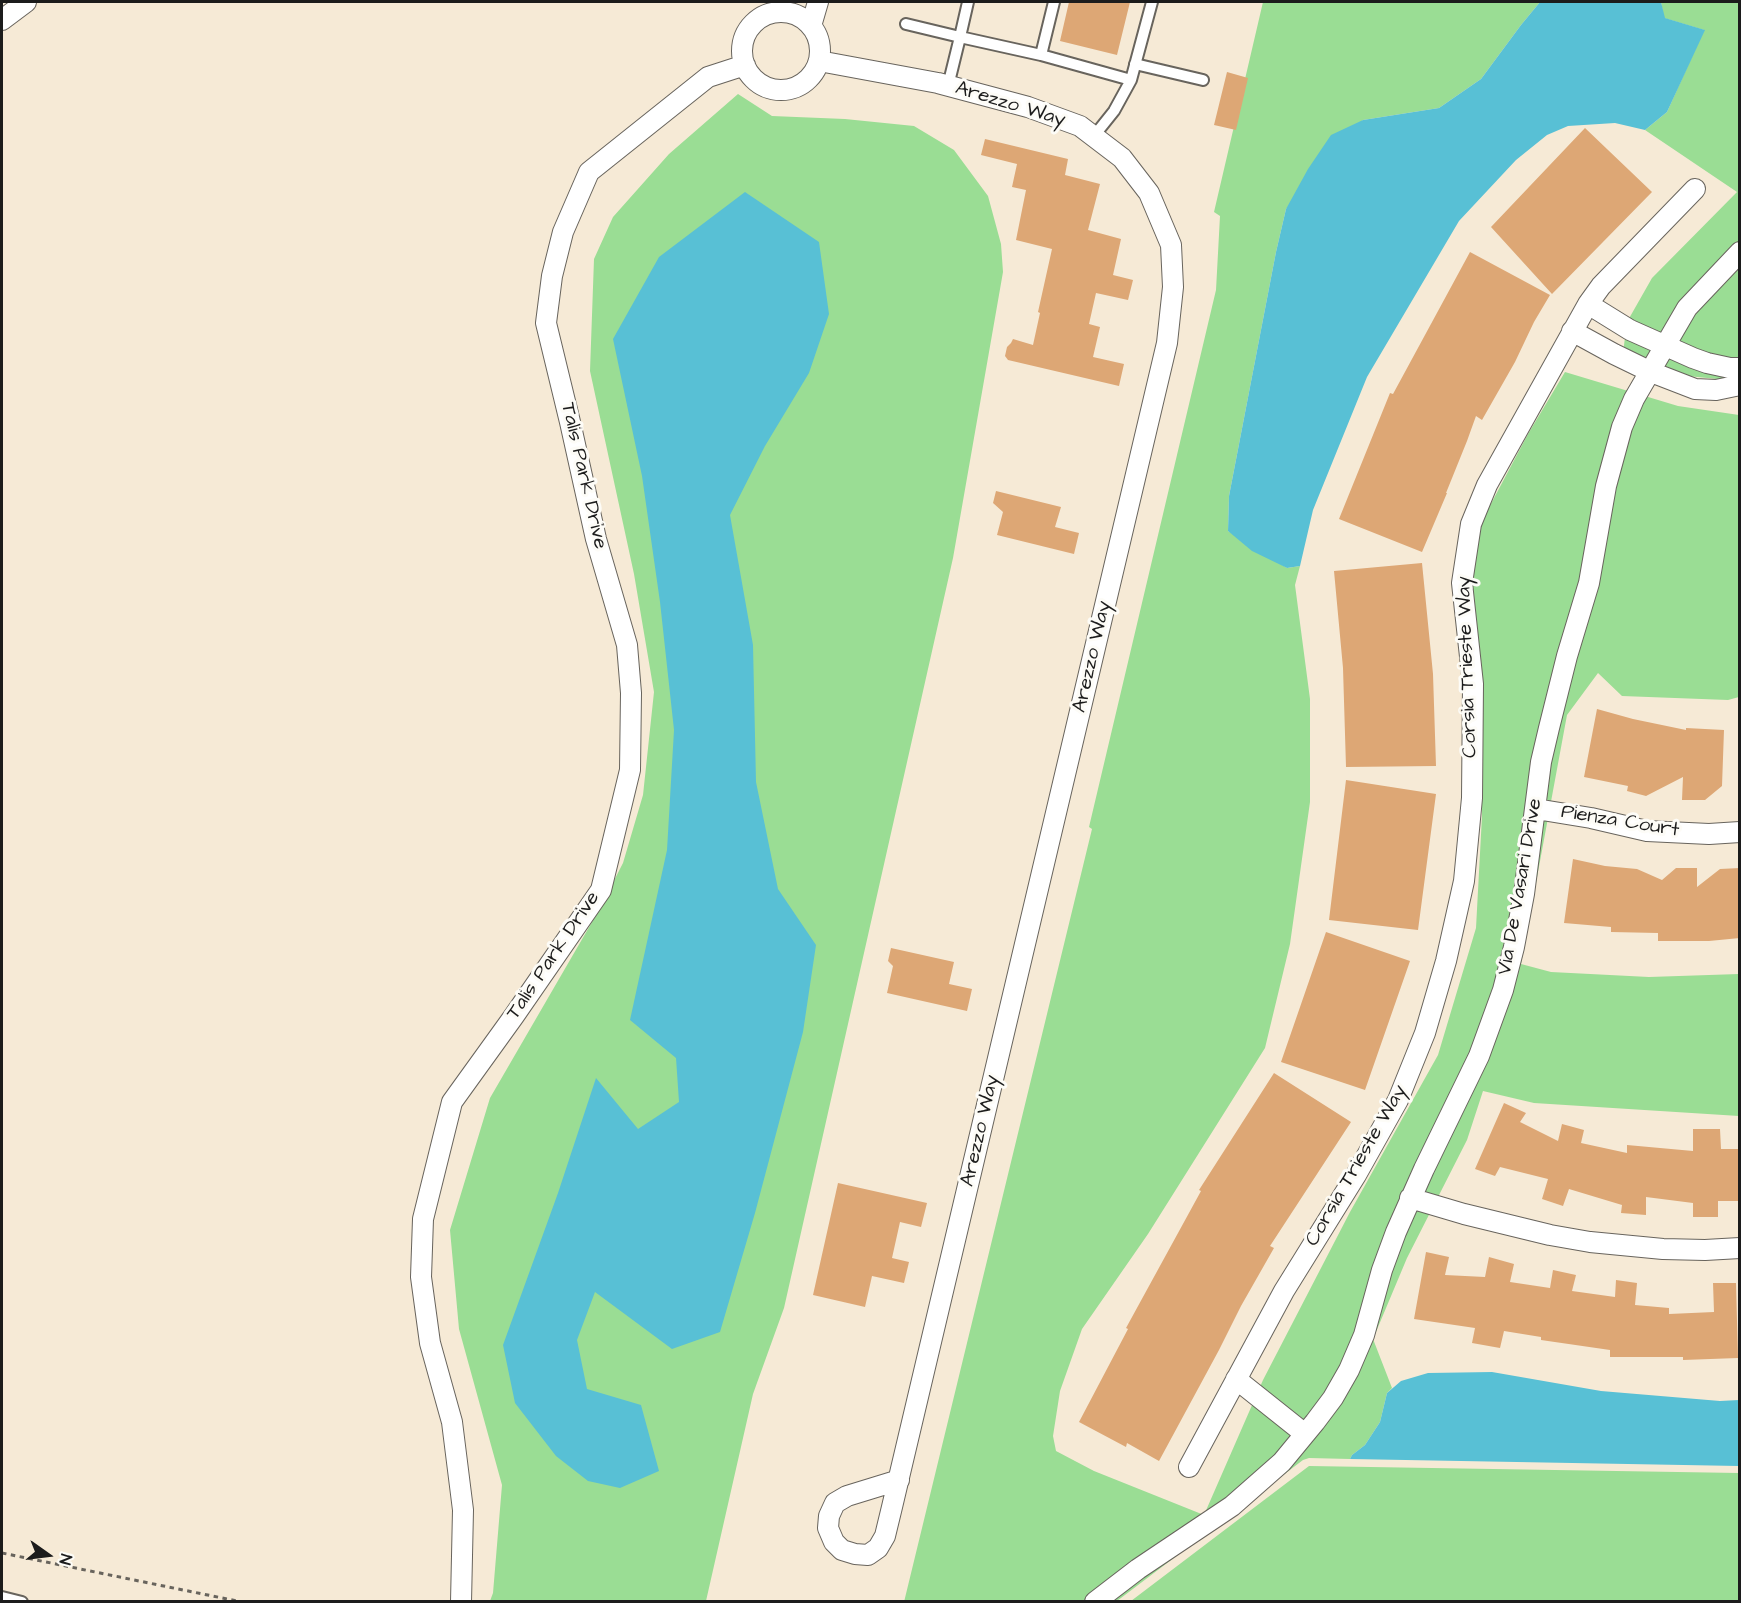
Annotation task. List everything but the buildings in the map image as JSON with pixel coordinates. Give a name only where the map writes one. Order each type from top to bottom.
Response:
[{"type":"street","points":[[2,20],[26,2]]},
{"type":"street","points":[[811,26],[818,2]]},
{"type":"street","points":[[765,9],[801,17],[811,26],[820,48],[819,61],[814,72],[806,81],[795,88],[771,89],[760,84],[751,76],[742,54],[743,43],[747,32],[765,9]]},
{"type":"street","name":"Arezzo Way","points":[[819,61],[948,86],[1028,107],[1080,126],[1122,158],[1149,193],[1171,245],[1173,287],[1167,343],[899,1480]]},
{"type":"street","name":"Talis Park Drive","points":[[461,1602],[463,1510],[452,1422],[430,1343],[421,1277],[423,1219],[452,1102],[601,890],[630,770],[631,693],[627,645],[596,539],[546,324],[552,276],[563,232],[589,172],[708,77],[745,65]]},
{"type":"street","name":"Corsia Trieste Way","points":[[1189,1467],[1284,1291],[1356,1175],[1398,1100],[1425,1033],[1446,962],[1464,881],[1472,798],[1473,684],[1462,583],[1471,524],[1487,485],[1588,304],[1601,286],[1695,189]]},
{"type":"street","name":"Via De Vasari Drive","points":[[1095,1602],[1138,1569],[1232,1506],[1282,1462],[1333,1398],[1349,1370],[1364,1335],[1382,1270],[1410,1198],[1479,1056],[1503,990],[1524,894],[1541,762],[1566,656],[1589,583],[1606,486],[1622,427],[1634,399],[1687,308],[1740,252]]},
{"type":"street","points":[[1588,304],[1630,330],[1666,346],[1707,363],[1740,368]]},
{"type":"street","points":[[1572,331],[1651,372],[1695,389],[1716,390],[1740,385]]},
{"type":"street","name":"Pienza Court","points":[[1536,809],[1591,818],[1647,831],[1709,834],[1740,832]]},
{"type":"street","points":[[1410,1198],[1475,1217],[1590,1242],[1663,1249],[1740,1248]]},
{"type":"street","points":[[1236,1379],[1305,1434]]},
{"type":"lane","points":[[948,86],[968,2]]},
{"type":"lane","points":[[1041,55],[1054,2]]},
{"type":"lane","points":[[1094,136],[1114,111],[1131,80],[1152,2]]},
{"type":"lane","points":[[906,24],[1041,55],[1131,80]]},
{"type":"lane","points":[[1135,64],[1203,80]]},
{"type":"lane","points":[[2,1597],[22,1602]]},
{"type":"path","points":[[2,1552],[242,1602]]},
{"type":"green space","points":[[1263,2],[1540,2],[1481,79],[1439,108],[1363,120],[1286,209],[1229,496],[1228,531],[1287,568],[1300,566],[1295,585],[1310,699],[1310,802],[1290,944],[1265,1048],[1148,1234],[1082,1329],[1060,1391],[1053,1436],[1056,1451],[1094,1471],[1204,1515],[1263,1380],[1350,1212],[1438,1055],[1476,928],[1482,816],[1482,669],[1471,581],[1476,532],[1528,434],[1565,372],[1678,406],[1739,415],[1739,697],[1728,700],[1622,696],[1598,673],[1567,715],[1521,964],[1551,972],[1649,977],[1739,974],[1739,1116],[1534,1103],[1483,1091],[1467,1140],[1407,1258],[1373,1339],[1392,1388],[1387,1393],[1380,1422],[1365,1445],[1350,1459],[1309,1458],[1303,1460],[1117,1601],[904,1602],[1092,829],[1089,827],[1216,290],[1220,216],[1214,212]]},
{"type":"green space","points":[[1661,2],[1739,2],[1739,381],[1658,373],[1623,353],[1627,322],[1652,278],[1737,192],[1645,130],[1667,112],[1704,30],[1664,18]]},
{"type":"green space","points":[[738,94],[772,116],[845,119],[914,126],[954,150],[988,196],[1001,244],[1003,272],[953,558],[784,1308],[753,1394],[706,1601],[490,1601],[493,1593],[502,1485],[459,1329],[450,1230],[490,1098],[599,910],[623,863],[643,795],[654,692],[634,574],[590,371],[594,259],[613,217],[669,154]]},
{"type":"green space","points":[[1309,1466],[1739,1473],[1739,1601],[1131,1601]]},
{"type":"water","points":[[1540,2],[1661,2],[1665,18],[1705,30],[1667,112],[1645,130],[1615,123],[1568,126],[1547,135],[1516,160],[1459,221],[1367,377],[1313,510],[1300,566],[1287,568],[1252,551],[1228,531],[1229,496],[1286,209],[1308,169],[1331,135],[1363,120],[1439,108],[1481,79]]},
{"type":"water","points":[[745,192],[819,242],[829,314],[809,373],[765,446],[730,515],[753,645],[756,782],[778,889],[816,945],[803,1032],[755,1213],[720,1332],[672,1349],[595,1292],[577,1340],[587,1389],[641,1405],[659,1471],[620,1488],[588,1481],[556,1456],[515,1403],[503,1345],[558,1193],[596,1078],[638,1129],[679,1102],[676,1058],[630,1020],[667,850],[674,730],[660,602],[642,476],[613,339],[659,257]]},
{"type":"water","points":[[1492,1372],[1601,1391],[1720,1401],[1739,1400],[1739,1466],[1350,1459],[1365,1445],[1380,1422],[1387,1393],[1401,1381],[1428,1373]]}]
